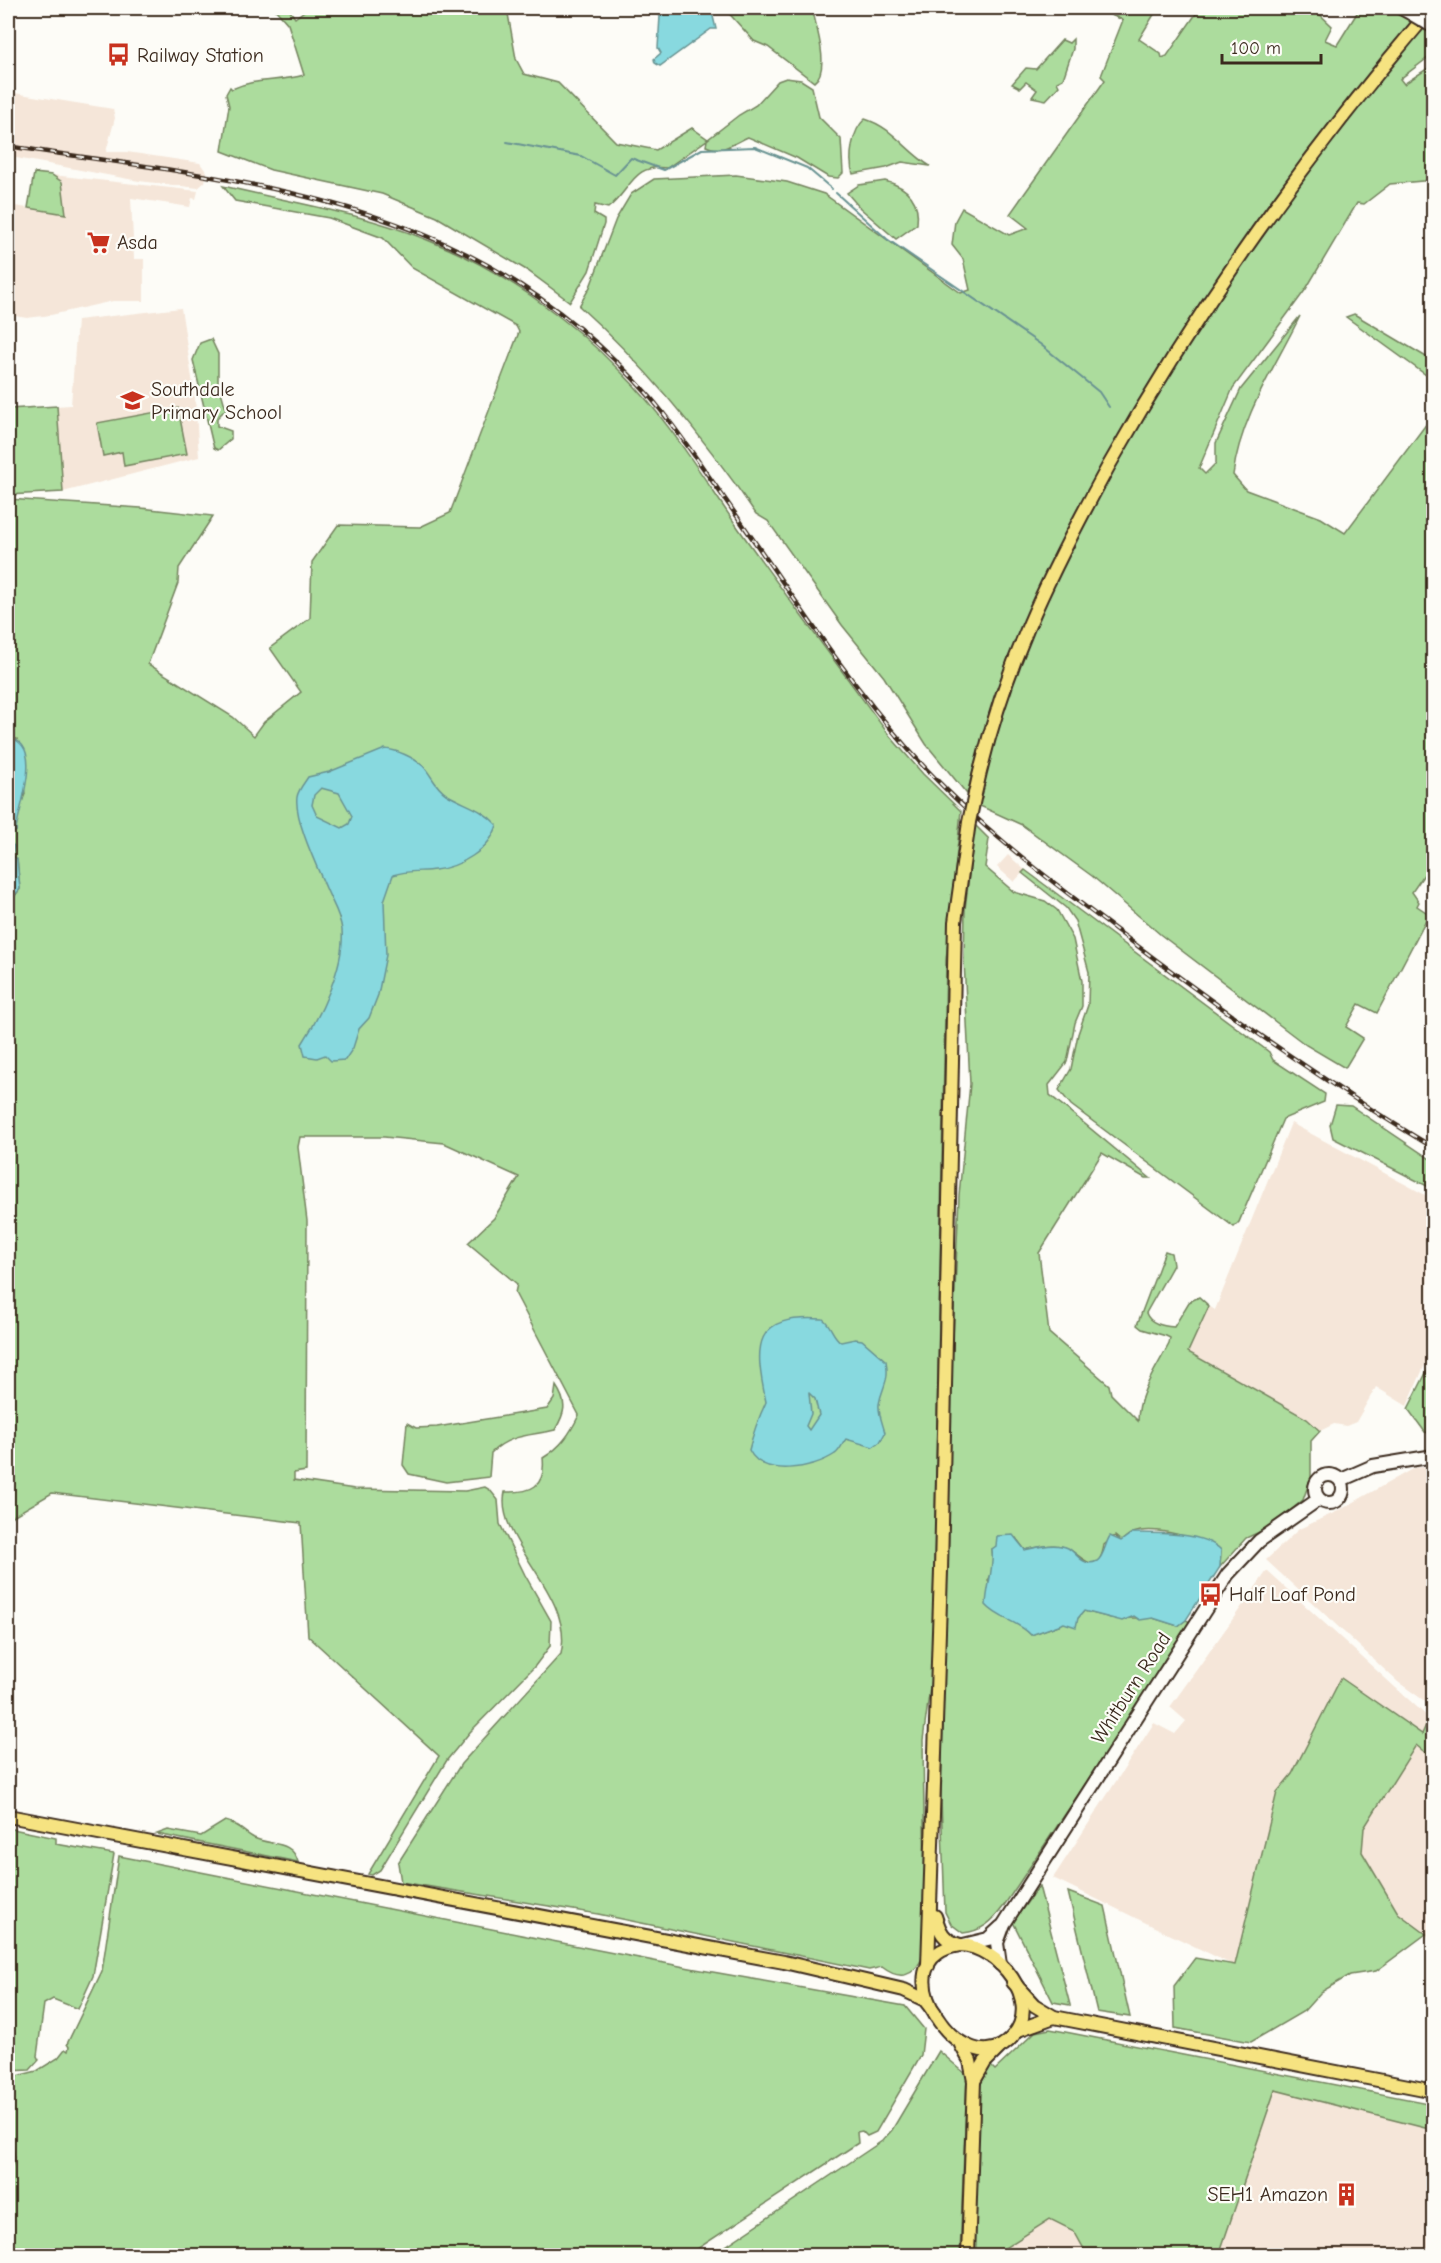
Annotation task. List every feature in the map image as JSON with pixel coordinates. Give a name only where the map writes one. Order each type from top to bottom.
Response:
[{"type":"main road","points":[[935,2013],[923,1988],[927,1969],[932,1897],[955,922],[969,822],[984,753],[1004,684],[1056,561],[1131,426],[1251,240],[1363,89],[1432,8]]},
{"type":"main road","points":[[1406,11],[1434,27]]},
{"type":"main road","points":[[1341,1480],[1373,1466],[1434,1456]]},
{"type":"main road","points":[[1331,1474],[1341,1480],[1344,1491],[1337,1501],[1329,1503],[1319,1499],[1315,1485],[1321,1476],[1331,1474]]},
{"type":"main road","name":"Whitburn Road","points":[[1000,1964],[997,1943],[1004,1924],[1228,1574],[1258,1541],[1319,1499]]},
{"type":"main road","points":[[8,1816],[784,1962],[904,1990],[925,2000],[961,2045],[970,2061],[974,2082],[968,2256]]},
{"type":"main road","points":[[932,1897],[938,1930],[948,1941],[979,1947],[1000,1964],[1022,1995],[1024,2009],[1018,2030],[988,2058],[974,2082]]},
{"type":"main road","name":"Whitburn Road","points":[[961,1945],[988,1939],[1004,1924]]},
{"type":"main road","points":[[888,1987],[906,1985],[927,1969],[944,1950],[961,1945]]},
{"type":"main road","points":[[1013,1982],[1034,2005],[1054,2017],[1434,2091]]},
{"type":"main road","points":[[1018,2030],[1054,2017]]},
{"type":"main road","points":[[961,2045],[986,2050],[1006,2043]]},
{"type":"shaded area","points":[[8,92],[113,109],[115,118],[106,152],[127,152],[200,163],[207,173],[205,182],[198,188],[139,181],[11,157],[8,163]]},
{"type":"shaded area","points":[[34,173],[198,191],[196,199],[192,198],[190,207],[131,198],[134,259],[144,259],[144,301],[113,301],[27,318],[8,315],[8,205],[28,208]]},
{"type":"shaded area","name":"Southdale Primary School","points":[[181,308],[195,397],[199,457],[63,492],[8,495],[8,409],[71,405],[77,320]]},
{"type":"shaded area","points":[[1008,855],[1025,870],[1014,882],[997,867]]},
{"type":"shaded area","points":[[1291,1123],[1429,1197],[1427,1328],[1433,1334],[1433,1346],[1407,1406],[1376,1387],[1356,1422],[1346,1426],[1334,1424],[1320,1431],[1307,1419],[1188,1352],[1209,1306],[1215,1310]]},
{"type":"shaded area","points":[[1434,1466],[1433,1707],[1398,1682],[1266,1560],[1299,1529],[1340,1510],[1414,1468]]},
{"type":"shaded area","points":[[1267,1571],[1429,1718],[1423,1734],[1341,1678],[1292,1774],[1277,1792],[1235,1966],[1053,1878],[1154,1723],[1175,1734],[1186,1721],[1170,1707]]},
{"type":"shaded area","points":[[1416,1744],[1433,1759],[1433,1947],[1426,1934],[1398,1913],[1362,1852],[1364,1828]]},
{"type":"shaded area","name":"SEH1 Amazon","points":[[1275,2089],[1433,2130],[1433,2255],[1219,2256]]},
{"type":"shaded area","points":[[1050,2219],[1074,2231],[1084,2249],[1126,2250],[1135,2255],[994,2256]]},
{"type":"green space","points":[[274,8],[288,8],[295,18],[308,8],[507,8],[516,59],[524,74],[558,83],[616,142],[656,150],[692,128],[708,139],[756,105],[778,81],[786,78],[801,80],[812,87],[819,117],[841,139],[843,173],[838,178],[828,177],[797,158],[748,137],[728,147],[717,149],[706,146],[707,140],[667,168],[656,168],[639,174],[608,208],[595,205],[594,214],[604,220],[604,224],[589,271],[570,302],[528,271],[437,217],[382,194],[271,170],[222,151],[229,106],[226,94],[230,87],[232,89],[249,83],[304,75],[288,24]]},
{"type":"green space","points":[[724,8],[812,8],[821,48],[819,76],[814,82],[768,47],[754,41]]},
{"type":"green space","points":[[1094,8],[1158,8],[1139,39],[1161,54],[1162,58],[1167,56],[1200,8],[1313,8],[1332,26],[1325,40],[1337,45],[1357,13],[1356,8],[1391,8],[1413,20],[1276,194],[1212,285],[1122,429],[1067,529],[1043,579],[1000,683],[982,737],[967,794],[926,744],[884,677],[842,625],[768,521],[756,514],[696,431],[674,405],[628,354],[579,306],[590,287],[616,219],[631,194],[654,179],[736,175],[787,182],[824,194],[961,293],[970,290],[963,259],[952,245],[955,221],[962,208],[1009,235],[1028,228],[1010,214],[1105,80],[1101,76],[1123,20]]},
{"type":"green space","points":[[1423,27],[1433,34],[1433,54],[1400,79],[1404,84],[1433,65],[1433,180],[1390,184],[1364,204],[1357,203],[1306,289],[1233,388],[1199,468],[1205,474],[1216,463],[1216,443],[1241,389],[1300,316],[1260,393],[1243,433],[1233,475],[1246,490],[1321,518],[1345,533],[1433,415],[1434,860],[1412,892],[1419,902],[1417,906],[1429,914],[1377,1013],[1359,1004],[1346,1027],[1363,1038],[1345,1068],[1306,1045],[1161,935],[1092,876],[1022,825],[980,806],[978,801],[1003,707],[1038,615],[1092,504],[1174,365],[1260,235],[1333,137]]},
{"type":"green space","points":[[1073,39],[1073,49],[1063,79],[1057,82],[1059,86],[1046,100],[1032,97],[1037,90],[1026,82],[1020,88],[1012,84],[1026,68],[1036,69],[1062,40],[1069,43]]},
{"type":"green space","points":[[865,119],[891,133],[930,166],[902,162],[886,168],[853,174],[852,145],[857,130]]},
{"type":"green space","points":[[34,173],[52,175],[62,182],[66,214],[28,208]]},
{"type":"green space","points":[[885,181],[906,191],[916,208],[917,224],[896,239],[860,208],[847,193],[859,185]]},
{"type":"green space","points":[[223,186],[351,215],[425,239],[505,279],[579,332],[622,373],[653,408],[772,576],[889,735],[923,774],[961,811],[946,960],[932,1672],[923,1740],[925,1892],[923,1956],[915,1969],[906,1975],[895,1974],[882,1967],[869,1970],[598,1914],[401,1882],[398,1863],[461,1764],[561,1654],[562,1632],[557,1610],[511,1530],[505,1511],[505,1492],[529,1489],[539,1482],[542,1476],[543,1458],[564,1440],[579,1415],[515,1293],[517,1284],[468,1243],[494,1218],[519,1177],[444,1143],[384,1137],[300,1137],[298,1147],[307,1221],[306,1471],[294,1473],[294,1480],[355,1489],[465,1491],[485,1487],[498,1500],[500,1524],[551,1621],[550,1646],[535,1666],[470,1732],[447,1760],[380,1870],[372,1875],[368,1874],[439,1756],[308,1636],[301,1523],[52,1493],[8,1519],[8,901],[11,901],[20,889],[17,860],[12,855],[8,835],[16,831],[17,815],[25,794],[17,739],[8,738],[8,499],[141,508],[213,516],[179,568],[178,583],[148,664],[233,717],[254,736],[264,722],[301,692],[270,648],[310,618],[312,562],[338,525],[420,527],[450,513],[519,332],[516,326],[412,268],[383,238],[329,218],[235,201]]},
{"type":"green space","points":[[1354,314],[1433,361],[1433,380],[1346,317]]},
{"type":"green space","points":[[211,339],[218,354],[218,381],[226,409],[217,418],[217,426],[231,431],[231,439],[218,450],[214,448],[212,441],[193,360],[200,343]]},
{"type":"green space","points":[[57,406],[63,492],[8,495],[8,409]]},
{"type":"green space","points":[[178,408],[187,454],[124,466],[122,452],[103,456],[97,423]]},
{"type":"green space","points":[[975,825],[989,839],[985,867],[1014,892],[1045,901],[1057,910],[1073,939],[1082,981],[1082,1006],[1075,1023],[1067,1062],[1049,1085],[1050,1095],[1150,1178],[1145,1178],[1102,1153],[1039,1253],[1049,1333],[1109,1385],[1111,1394],[1138,1421],[1144,1391],[1170,1338],[1142,1329],[1137,1325],[1165,1251],[1171,1253],[1173,1265],[1146,1313],[1148,1317],[1157,1324],[1174,1327],[1189,1302],[1199,1297],[1209,1306],[1188,1352],[1307,1419],[1320,1431],[1311,1441],[1311,1477],[1303,1500],[1270,1527],[1246,1538],[1220,1567],[1221,1550],[1190,1538],[1154,1531],[1133,1533],[1121,1541],[1115,1536],[1104,1545],[1098,1562],[1093,1563],[1057,1545],[1025,1550],[1016,1538],[992,1549],[994,1568],[988,1581],[1009,1619],[1031,1635],[1078,1618],[1084,1611],[1111,1618],[1153,1618],[1178,1626],[1186,1620],[1193,1623],[1003,1907],[986,1925],[963,1933],[951,1924],[945,1912],[941,1799],[951,1386],[959,1195],[970,1084],[964,960],[965,909]]},
{"type":"green space","points":[[1025,870],[1269,1052],[1273,1060],[1325,1094],[1324,1102],[1283,1119],[1239,1222],[1234,1227],[1071,1105],[1059,1090],[1071,1069],[1078,1034],[1088,1005],[1089,972],[1075,921],[1066,908],[1022,873]]},
{"type":"green space","points":[[1336,1105],[1351,1106],[1433,1161],[1433,1189],[1333,1138],[1330,1125]]},
{"type":"green space","points":[[1433,1359],[1433,1434],[1425,1432],[1408,1409]]},
{"type":"green space","points":[[556,1386],[564,1408],[555,1430],[505,1442],[491,1453],[489,1477],[446,1482],[409,1474],[403,1465],[407,1423],[416,1428],[437,1427],[547,1409],[554,1399]]},
{"type":"green space","points":[[1341,1678],[1422,1734],[1426,1725],[1433,1729],[1433,1759],[1416,1745],[1364,1828],[1362,1852],[1398,1913],[1426,1934],[1376,1971],[1350,1975],[1321,1992],[1304,2011],[1251,2042],[1175,2028],[1174,1986],[1195,1958],[1235,1965],[1277,1792],[1292,1774]]},
{"type":"green space","points":[[225,1821],[254,1838],[286,1847],[295,1855],[298,1862],[157,1834],[168,1830],[201,1836]]},
{"type":"green space","points":[[8,1828],[56,1838],[56,1844],[114,1854],[93,1976],[78,2009],[53,1999],[44,2004],[37,2056],[39,2060],[30,2070],[8,2071]]},
{"type":"green space","points":[[119,1856],[690,1968],[905,2006],[924,2029],[921,2055],[876,2132],[867,2136],[862,2131],[857,2132],[858,2143],[688,2255],[8,2255],[8,2177],[15,2158],[8,2124],[8,2078],[37,2071],[58,2058],[65,2049],[68,2051],[67,2044],[102,1971]]},
{"type":"green space","points":[[1039,1886],[1070,2005],[1053,2002],[1013,1922]]},
{"type":"green space","points":[[1068,1892],[1105,1906],[1130,2017],[1097,2012]]},
{"type":"green space","points":[[1050,2029],[1433,2104],[1433,2130],[1275,2090],[1219,2255],[1135,2256],[1126,2250],[1084,2249],[1074,2231],[1050,2219],[994,2255],[974,2256],[980,2086],[990,2065],[995,2070],[1035,2032]]},
{"type":"green space","points":[[939,2051],[967,2075],[960,2255],[711,2256],[882,2141],[892,2130]]},
{"type":"water","points":[[651,8],[706,8],[712,12],[716,29],[711,29],[660,66],[655,63],[654,59],[661,53],[658,48],[660,16]]},
{"type":"water","points":[[8,738],[19,742],[26,751],[28,763],[16,831],[8,836]]},
{"type":"water","points":[[385,749],[395,751],[423,766],[446,794],[479,811],[497,825],[488,842],[464,861],[430,871],[404,872],[393,875],[384,901],[386,955],[378,995],[369,1018],[359,1029],[353,1048],[345,1060],[331,1061],[325,1055],[317,1058],[305,1056],[302,1044],[317,1019],[336,974],[342,944],[342,930],[338,913],[307,843],[297,806],[298,794],[308,777],[329,772]],"holes":[[[321,788],[339,793],[352,816],[349,824],[342,828],[317,816],[312,805],[314,795]]]},
{"type":"water","points":[[8,836],[9,842],[14,846],[12,855],[17,859],[20,889],[10,901],[8,901]]},
{"type":"water","points":[[823,1319],[841,1342],[862,1340],[886,1361],[886,1379],[879,1408],[885,1433],[880,1442],[873,1447],[846,1439],[837,1453],[814,1464],[776,1468],[756,1459],[749,1450],[766,1402],[760,1349],[763,1337],[771,1328],[782,1322]],"holes":[[[809,1393],[815,1399],[819,1415],[809,1430],[806,1426],[811,1414]]]},
{"type":"water","name":"Half Loaf Pond","points":[[1132,1533],[1192,1537],[1213,1544],[1221,1550],[1220,1567],[1186,1620],[1178,1626],[1153,1618],[1140,1620],[1134,1616],[1122,1621],[1084,1611],[1078,1618],[1076,1627],[1064,1623],[1031,1635],[1020,1626],[996,1614],[986,1605],[992,1549],[996,1546],[997,1536],[1013,1535],[1025,1550],[1063,1546],[1084,1561],[1092,1563],[1101,1556],[1110,1536],[1121,1541]]},
{"type":"waterway","points":[[507,142],[581,156],[615,175],[631,158],[664,170],[702,149],[755,147],[807,168],[832,189]]},
{"type":"waterway","points":[[836,193],[887,239],[1040,344],[1099,392],[1109,407]]},
{"type":"railway","points":[[8,146],[193,174],[316,199],[375,217],[433,239],[489,266],[533,294],[595,342],[650,397],[684,440],[856,686],[908,749],[958,801],[1040,872],[1202,993],[1316,1073],[1434,1148]]},
{"type":"place","name":"Railway Station","points":[[119,55]]},
{"type":"place","name":"Asda","points":[[99,242]]},
{"type":"place","name":"Southdale Primary School","points":[[133,401]]},
{"type":"place","name":"Half Loaf Pond","points":[[1211,1594]]},
{"type":"place","name":"SEH1 Amazon","points":[[1346,2194]]}]
